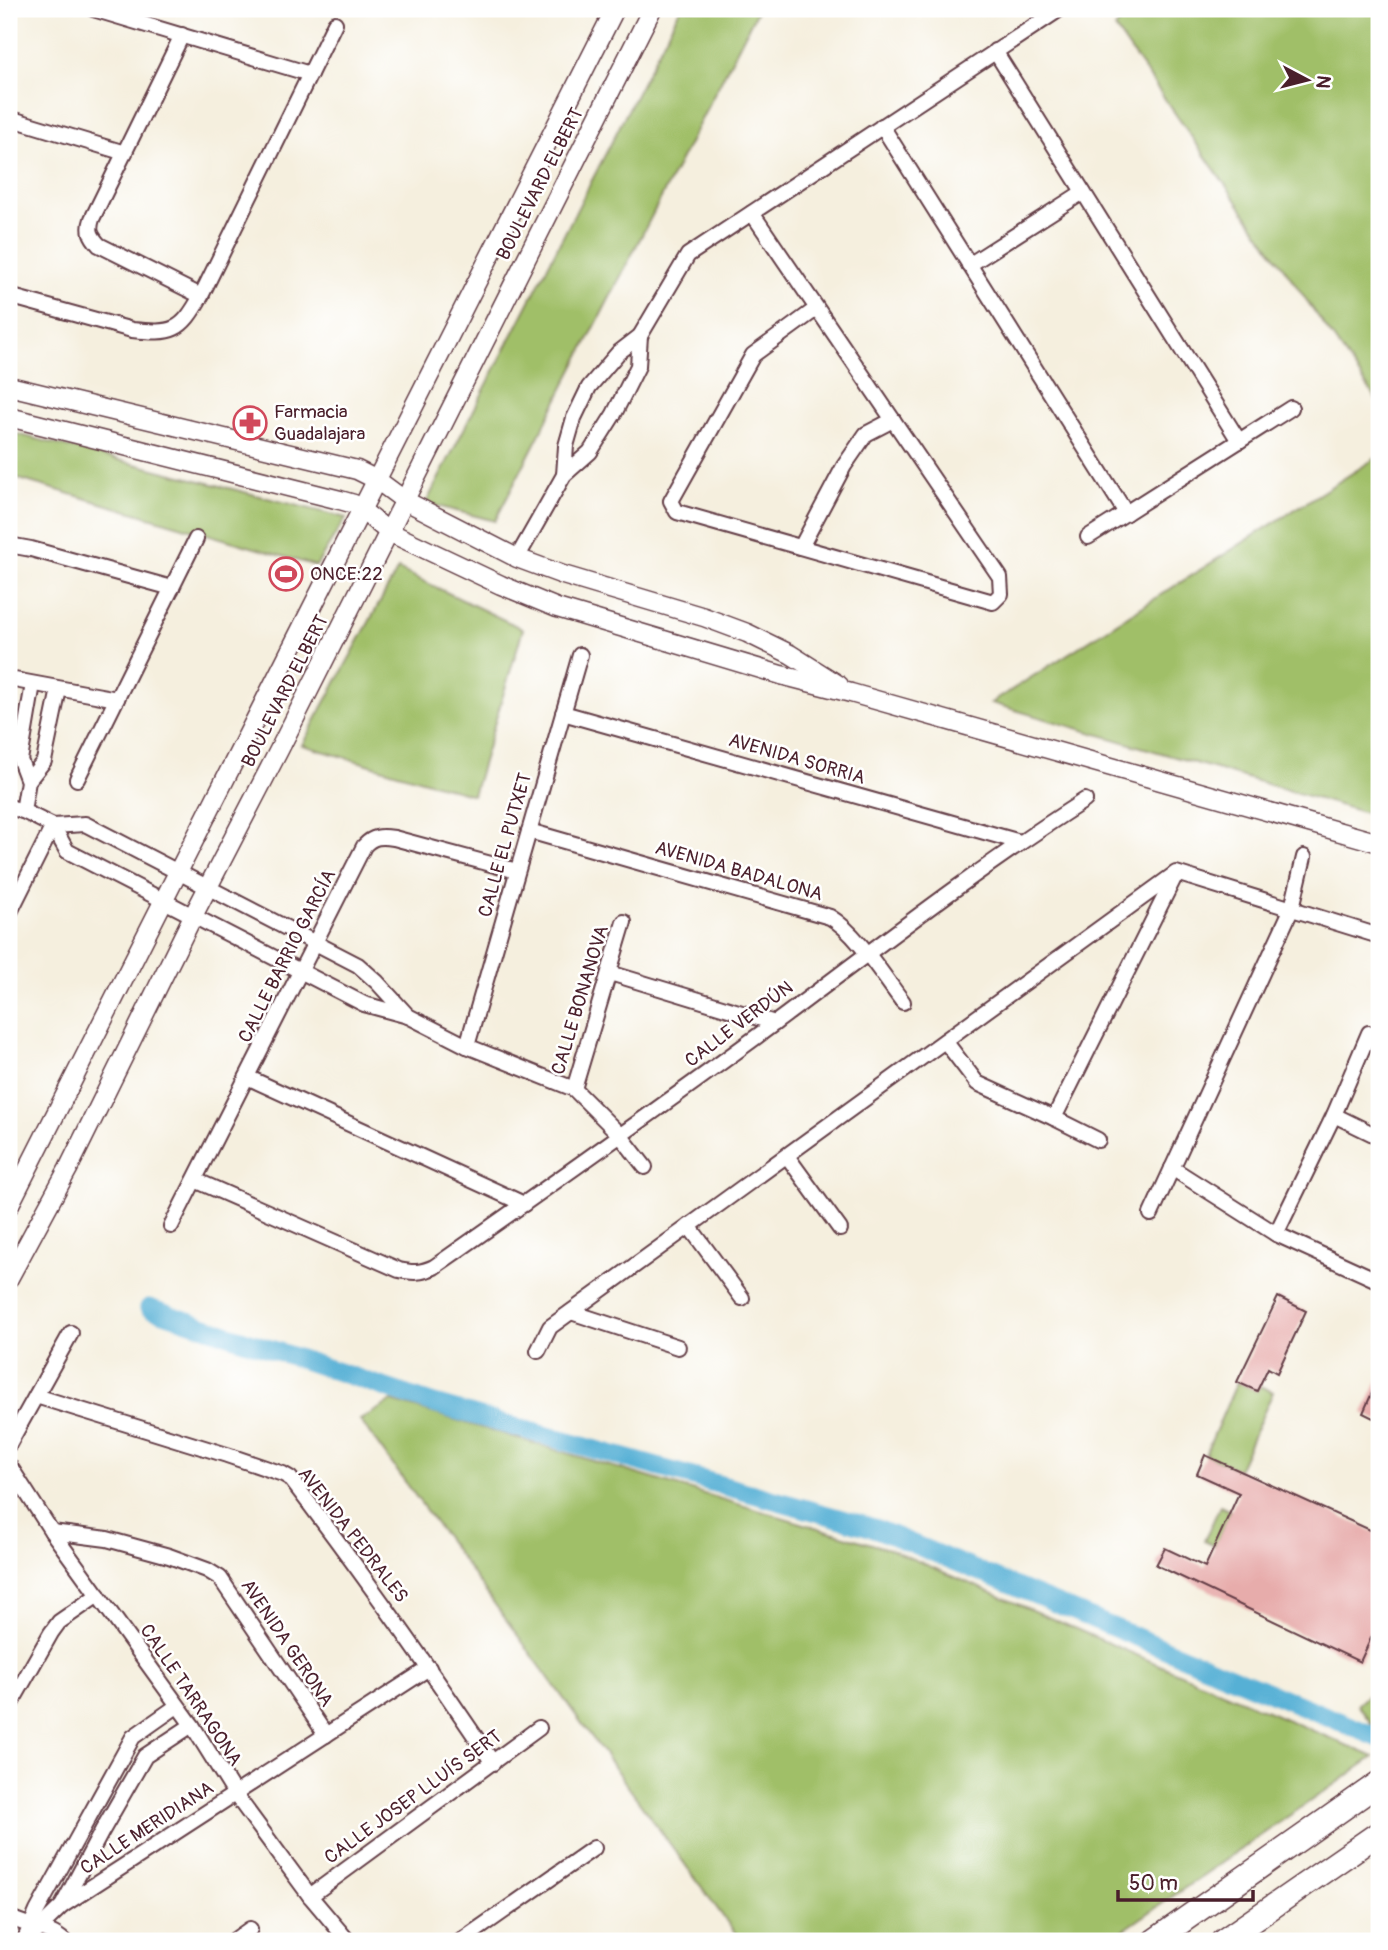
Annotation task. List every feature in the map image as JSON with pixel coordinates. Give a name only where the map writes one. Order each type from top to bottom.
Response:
[{"type":"main road","points":[[1154,1941],[1379,1783]]},
{"type":"main road","points":[[1223,1941],[1379,1833]]},
{"type":"street","points":[[93,9],[310,74]]},
{"type":"street","name":"BOULEVARD ELBERT","points":[[9,1206],[615,9]]},
{"type":"street","points":[[564,475],[566,446],[574,418],[589,387],[618,353],[640,336],[688,255],[1060,9]]},
{"type":"street","name":"BOULEVARD ELBERT","points":[[9,1278],[68,1169],[193,916],[292,726],[648,10]]},
{"type":"street","points":[[9,296],[132,330],[153,332],[172,329],[182,324],[201,296],[335,23]]},
{"type":"street","points":[[182,35],[89,228],[99,245],[201,296]]},
{"type":"street","points":[[995,51],[1240,441]]},
{"type":"street","points":[[9,118],[125,153]]},
{"type":"street","points":[[882,126],[1125,513]]},
{"type":"street","points":[[969,265],[1083,192]]},
{"type":"street","points":[[752,213],[1000,577],[1001,594],[993,602],[677,512],[671,501],[753,355],[816,309]]},
{"type":"street","points":[[517,558],[564,475],[590,452],[614,414],[638,366],[640,336]]},
{"type":"street","points":[[9,386],[357,470],[377,480],[404,500],[517,558],[747,633],[789,654],[851,693]]},
{"type":"street","points":[[1088,537],[1292,408]]},
{"type":"street","points":[[9,417],[340,500],[354,505],[389,532],[501,585],[557,608],[780,676],[851,693],[1379,843]]},
{"type":"street","points":[[801,547],[844,466],[866,434],[893,421]]},
{"type":"street","points":[[77,779],[196,539]]},
{"type":"street","points":[[9,545],[172,588]]},
{"type":"street","points":[[780,676],[789,673],[793,668],[789,654]]},
{"type":"street","name":"CALLE EL PUTXET","points":[[467,1046],[580,655]]},
{"type":"street","points":[[9,679],[117,699]]},
{"type":"street","points":[[28,781],[20,760],[33,684]]},
{"type":"street","points":[[59,688],[44,761],[28,781],[16,809],[53,827],[85,824],[358,965],[408,1016]]},
{"type":"street","name":"AVENIDA SORRIA","points":[[563,713],[1020,842]]},
{"type":"street","name":"CALLE VERDÚN","points":[[195,1180],[399,1270],[414,1273],[434,1267],[621,1135],[1020,842],[1085,800]]},
{"type":"street","points":[[53,827],[67,850],[364,1004],[408,1016],[467,1046],[573,1089],[621,1135],[645,1167]]},
{"type":"street","points":[[9,914],[53,827]]},
{"type":"street","name":"AVENIDA BADALONA","points":[[529,831],[830,917],[852,934],[903,1002]]},
{"type":"street","name":"CALLE BARRIO GARCÍA","points":[[172,1226],[364,846],[376,837],[394,838],[517,871]]},
{"type":"street","points":[[1151,1214],[1292,908],[1304,857]]},
{"type":"street","points":[[1176,873],[1379,936]]},
{"type":"street","points":[[538,1352],[550,1327],[1176,873]]},
{"type":"street","points":[[1054,1118],[1176,873]]},
{"type":"street","name":"CALLE BONANOVA","points":[[573,1089],[624,922]]},
{"type":"street","points":[[610,973],[775,1023]]},
{"type":"street","points":[[1276,1234],[1334,1115],[1369,1032],[1379,1033]]},
{"type":"street","points":[[944,1041],[977,1083],[1098,1140]]},
{"type":"street","points":[[247,1077],[524,1204]]},
{"type":"street","points":[[1334,1115],[1379,1137]]},
{"type":"street","points":[[787,1156],[840,1229]]},
{"type":"street","points":[[1172,1168],[1276,1234],[1379,1281]]},
{"type":"street","points":[[689,1226],[742,1298]]},
{"type":"street","points":[[571,1312],[678,1347]]},
{"type":"street","points":[[9,1444],[71,1333]]},
{"type":"street","name":"AVENIDA PEDRALES","points":[[36,1396],[227,1455],[290,1478],[343,1547],[493,1763]]},
{"type":"street","name":"CALLE TARRAGONA","points":[[9,1465],[52,1532],[192,1726],[235,1794],[310,1896],[348,1941]]},
{"type":"street","name":"AVENIDA GERONA","points":[[52,1532],[107,1539],[194,1565],[220,1578],[326,1735]]},
{"type":"street","points":[[9,1707],[59,1622],[98,1595]]},
{"type":"street","name":"CALLE MERIDIANA","points":[[62,1906],[429,1668]]},
{"type":"street","points":[[27,1932],[133,1737],[177,1706]]},
{"type":"street","points":[[27,1932],[62,1906],[145,1756],[192,1726]]},
{"type":"street","name":"CALLE JOSEP LLUÍS SERT","points":[[310,1896],[539,1728]]},
{"type":"street","points":[[85,1821],[102,1830]]},
{"type":"street","points":[[461,1941],[594,1848]]},
{"type":"street","points":[[233,1941],[250,1929]]},
{"type":"street","points":[[27,1932],[56,1933],[64,1941]]},
{"type":"green space","points":[[680,9],[758,9],[495,521],[426,503]]},
{"type":"green space","points":[[1132,9],[1379,9],[1379,403],[1115,28]]},
{"type":"green space","points":[[9,432],[346,518],[316,566],[9,476]]},
{"type":"green space","points":[[1379,456],[1379,817],[991,703]]},
{"type":"green space","points":[[398,569],[523,629],[473,795],[302,745]]},
{"type":"green space","points":[[1237,1382],[1257,1391],[1260,1386],[1273,1392],[1238,1470],[1205,1455]]},
{"type":"green space","points":[[392,1401],[892,1550],[1374,1757],[1108,1941],[741,1941],[360,1420]]},
{"type":"green space","points":[[1220,1506],[1231,1511],[1215,1546],[1204,1541]]},
{"type":"green space","points":[[1379,1686],[1379,1733],[1357,1705]]},
{"type":"building","points":[[1278,1297],[1306,1311],[1277,1373],[1268,1368],[1257,1391],[1237,1382]]},
{"type":"building","points":[[1379,1377],[1379,1421],[1363,1413]]},
{"type":"building","points":[[1205,1455],[1379,1534],[1379,1621],[1360,1662],[1156,1565],[1165,1548],[1205,1567],[1239,1493],[1197,1474]]},
{"type":"waterway","points":[[149,1308],[434,1404],[877,1529],[1379,1738]]},
{"type":"place","name":"Farmacia Guadalajara","points":[[250,423]]},
{"type":"place","name":"ONCE:22","points":[[286,574]]}]
